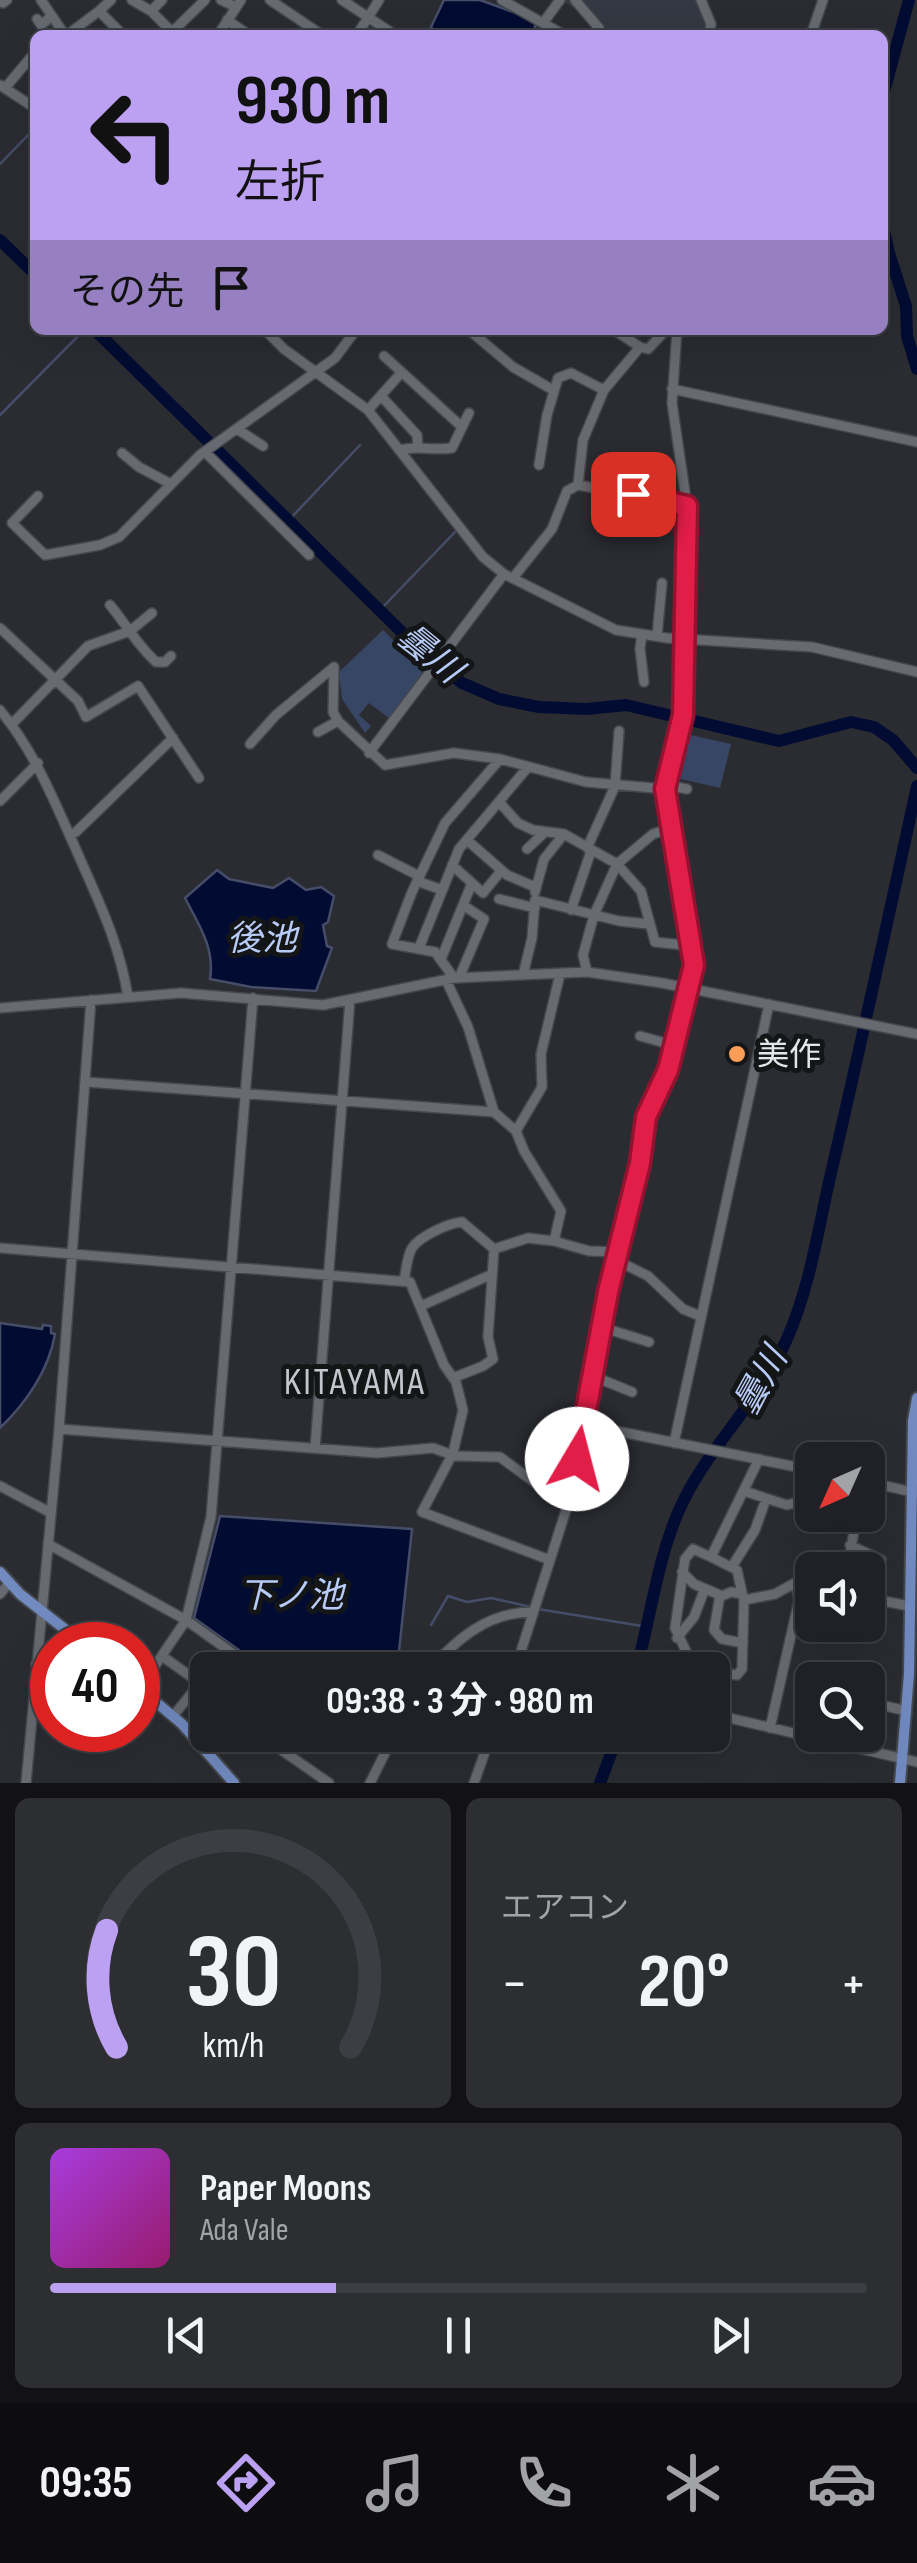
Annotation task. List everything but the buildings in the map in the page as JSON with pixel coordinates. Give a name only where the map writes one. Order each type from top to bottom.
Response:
[{"type":"main road","points":[[900,1783],[911,1760],[907,1710],[913,1421],[917,1398]]},
{"type":"main road","points":[[2,1576],[55,1622]]},
{"type":"main road","points":[[160,1705],[234,1783]]},
{"type":"street","points":[[41,0],[67,30]]},
{"type":"street","points":[[76,30],[110,0]]},
{"type":"street","points":[[132,0],[151,11],[170,30]]},
{"type":"street","points":[[151,11],[162,0]]},
{"type":"street","points":[[178,30],[205,0]]},
{"type":"street","points":[[220,0],[239,3],[221,30]]},
{"type":"street","points":[[270,0],[315,30]]},
{"type":"street","points":[[342,0],[388,30]]},
{"type":"street","points":[[360,30],[379,0]]},
{"type":"street","points":[[502,0],[554,30]]},
{"type":"street","points":[[543,23],[560,0]]},
{"type":"street","points":[[575,0],[599,28]]},
{"type":"street","points":[[700,0],[710,30]]},
{"type":"street","points":[[813,30],[823,0]]},
{"type":"street","points":[[100,11],[118,30]]},
{"type":"street","points":[[37,20],[41,25],[52,16]]},
{"type":"street","points":[[228,20],[242,30]]},
{"type":"street","points":[[30,58],[3,86],[30,101]]},
{"type":"street","points":[[274,335],[368,410],[484,557],[509,576],[616,630],[812,647],[917,672]]},
{"type":"street","points":[[38,496],[12,523],[45,555],[100,545],[119,537],[169,483],[206,451],[318,372],[345,348],[353,335]]},
{"type":"street","points":[[475,335],[513,367],[553,390]]},
{"type":"street","points":[[622,335],[648,348],[661,335]]},
{"type":"street","points":[[520,1652],[574,1485],[580,1429],[640,1163],[646,1117],[676,1046],[694,965],[665,787],[683,715],[687,506],[672,389],[676,335]]},
{"type":"street","points":[[578,485],[584,440],[604,390],[640,347]]},
{"type":"street","points":[[384,356],[462,427]]},
{"type":"street","points":[[368,410],[402,373]]},
{"type":"street","points":[[539,466],[558,378],[571,373],[604,390]]},
{"type":"street","points":[[672,389],[917,442]]},
{"type":"street","points":[[381,396],[418,434],[418,446]]},
{"type":"street","points":[[400,450],[418,446],[432,452],[452,448],[468,413]]},
{"type":"street","points":[[236,430],[263,446]]},
{"type":"street","points":[[206,451],[309,555]]},
{"type":"street","points":[[122,453],[169,483]]},
{"type":"street","points":[[369,753],[432,668],[546,537],[567,491],[578,485],[687,506]]},
{"type":"street","points":[[657,636],[662,583]]},
{"type":"street","points":[[110,605],[136,644],[156,662],[165,662],[171,656]]},
{"type":"street","points":[[12,724],[88,646],[130,631],[152,613]]},
{"type":"street","points":[[0,628],[78,701],[86,717],[138,686],[199,778]]},
{"type":"street","points":[[642,634],[644,682]]},
{"type":"street","points":[[250,744],[276,715],[334,667],[334,712],[338,721],[386,766],[454,753],[500,759],[615,786],[686,789]]},
{"type":"street","points":[[0,710],[38,763],[117,941],[128,997]]},
{"type":"street","points":[[318,732],[338,721]]},
{"type":"street","points":[[570,910],[590,854],[588,846],[615,786],[619,731]]},
{"type":"street","points":[[76,832],[172,738]]},
{"type":"street","points":[[500,759],[445,823],[392,944],[434,952],[453,979],[494,1112],[516,1130],[524,1151],[562,1211],[554,1241]]},
{"type":"street","points":[[0,801],[38,763]]},
{"type":"street","points":[[419,948],[466,840],[528,767]]},
{"type":"street","points":[[499,802],[518,823],[564,834],[618,864],[641,891],[655,942],[693,946]]},
{"type":"street","points":[[587,972],[583,955],[594,915],[618,864],[654,834],[671,828]]},
{"type":"street","points":[[527,850],[545,832]]},
{"type":"street","points":[[523,975],[535,887],[544,859],[564,834]]},
{"type":"street","points":[[466,840],[501,871],[535,887]]},
{"type":"street","points":[[378,855],[442,890]]},
{"type":"street","points":[[452,865],[483,893],[501,871]]},
{"type":"street","points":[[441,959],[472,884]]},
{"type":"street","points":[[499,899],[648,924]]},
{"type":"street","points":[[453,979],[484,919],[464,904]]},
{"type":"street","points":[[0,1008],[192,992],[323,1004],[453,979],[587,972],[917,1034]]},
{"type":"street","points":[[516,1130],[542,1086],[541,1054],[560,974]]},
{"type":"street","points":[[160,1659],[186,1620],[211,1517],[253,998]]},
{"type":"street","points":[[39,1622],[59,1429],[91,1000]]},
{"type":"street","points":[[315,1448],[350,1000]]},
{"type":"street","points":[[674,1443],[769,1004]]},
{"type":"street","points":[[640,1036],[676,1046]]},
{"type":"street","points":[[86,1082],[494,1112]]},
{"type":"street","points":[[404,1280],[411,1249],[426,1236],[456,1221],[494,1250]]},
{"type":"street","points":[[494,1250],[528,1238],[617,1256],[648,1276],[683,1309],[700,1316]]},
{"type":"street","points":[[0,1248],[410,1282],[463,1410],[453,1453],[422,1512],[550,1560]]},
{"type":"street","points":[[452,1378],[493,1359],[488,1337],[494,1250]]},
{"type":"street","points":[[421,1306],[490,1276]]},
{"type":"street","points":[[601,1327],[649,1342]]},
{"type":"street","points":[[590,1379],[632,1392]]},
{"type":"street","points":[[59,1429],[378,1452],[433,1448],[455,1456],[500,1458],[549,1493],[574,1485]]},
{"type":"street","points":[[580,1429],[795,1467]]},
{"type":"street","points":[[712,1557],[760,1460]]},
{"type":"street","points":[[0,1486],[51,1513]]},
{"type":"street","points":[[885,1486],[914,1493]]},
{"type":"street","points":[[744,1492],[787,1505],[795,1503]]},
{"type":"street","points":[[732,1565],[754,1530],[766,1499]]},
{"type":"street","points":[[849,1552],[853,1532]]},
{"type":"street","points":[[48,1544],[186,1620],[231,1652]]},
{"type":"street","points":[[850,1545],[865,1552]]},
{"type":"street","points":[[686,1652],[678,1638],[676,1612],[685,1559],[693,1548],[732,1565],[739,1576],[734,1596],[714,1630],[722,1639],[742,1643]]},
{"type":"street","points":[[682,1572],[704,1590],[734,1596],[775,1594],[795,1584]]},
{"type":"street","points":[[0,1594],[2,1576]]},
{"type":"street","points":[[678,1638],[689,1625],[704,1590]]},
{"type":"street","points":[[730,1673],[740,1673],[742,1643],[741,1612],[734,1596]]},
{"type":"street","points":[[885,1601],[909,1606]]},
{"type":"street","points":[[445,1652],[470,1631],[501,1615],[533,1608]]},
{"type":"street","points":[[770,1728],[795,1618]]},
{"type":"street","points":[[162,1656],[200,1684],[173,1716]]},
{"type":"street","points":[[885,1705],[907,1710]]},
{"type":"street","points":[[730,1718],[911,1760]]},
{"type":"street","points":[[26,1783],[30,1735]]},
{"type":"street","points":[[284,1752],[329,1783]]},
{"type":"street","points":[[370,1783],[386,1752]]},
{"type":"street","points":[[474,1783],[485,1752]]},
{"type":"street","points":[[306,1783],[313,1772]]},
{"type":"shaded area","points":[[552,0],[696,0],[707,29],[596,30],[566,3],[550,17],[544,14]]},
{"type":"shaded area","points":[[383,630],[421,668],[422,677],[390,719],[369,703],[359,715],[371,726],[365,733],[342,699],[339,672]]},
{"type":"shaded area","points":[[682,733],[731,744],[720,788],[668,776]]},
{"type":"water","points":[[444,0],[480,0],[535,20],[535,30],[431,27]]},
{"type":"water","name":"後池","points":[[217,870],[229,879],[273,888],[289,878],[306,890],[321,887],[334,896],[328,922],[323,925],[327,946],[332,948],[316,991],[251,987],[210,979],[208,947],[185,898]]},
{"type":"water","points":[[0,1323],[42,1329],[43,1325],[51,1326],[51,1333],[55,1334],[35,1385],[0,1428]]},
{"type":"water","name":"下ノ池","points":[[220,1516],[412,1529],[399,1652],[242,1652],[194,1618]]},
{"type":"waterway","points":[[888,77],[909,0]]},
{"type":"waterway","points":[[0,164],[30,133]]},
{"type":"waterway","name":"曇川","points":[[0,240],[30,269]]},
{"type":"waterway","points":[[888,248],[906,306],[907,336],[917,369]]},
{"type":"waterway","points":[[0,415],[79,335]]},
{"type":"waterway","name":"曇川","points":[[100,335],[421,651],[462,683],[499,699],[539,707],[587,709],[626,705],[779,741],[851,722],[874,727],[893,740],[917,768]]},
{"type":"waterway","points":[[289,520],[360,445]]},
{"type":"waterway","points":[[380,610],[456,531]]},
{"type":"waterway","name":"曇川","points":[[640,1652],[660,1568],[680,1508],[704,1465],[775,1363],[801,1300],[917,786]]},
{"type":"waterway","points":[[431,1625],[448,1596],[467,1602],[491,1598],[531,1607]]},
{"type":"waterway","points":[[538,1609],[648,1627]]},
{"type":"waterway","name":"曇川","points":[[600,1783],[612,1752]]},
{"type":"place","name":"美作","points":[[737,1054]]},
{"type":"district","name":"KITAYAMA","points":[[355,1381]]},
{"type":"route","points":[[577,1459],[608,1292],[632,1204],[646,1117],[676,1046],[694,965],[665,789],[683,715],[687,506],[633,494]]}]
